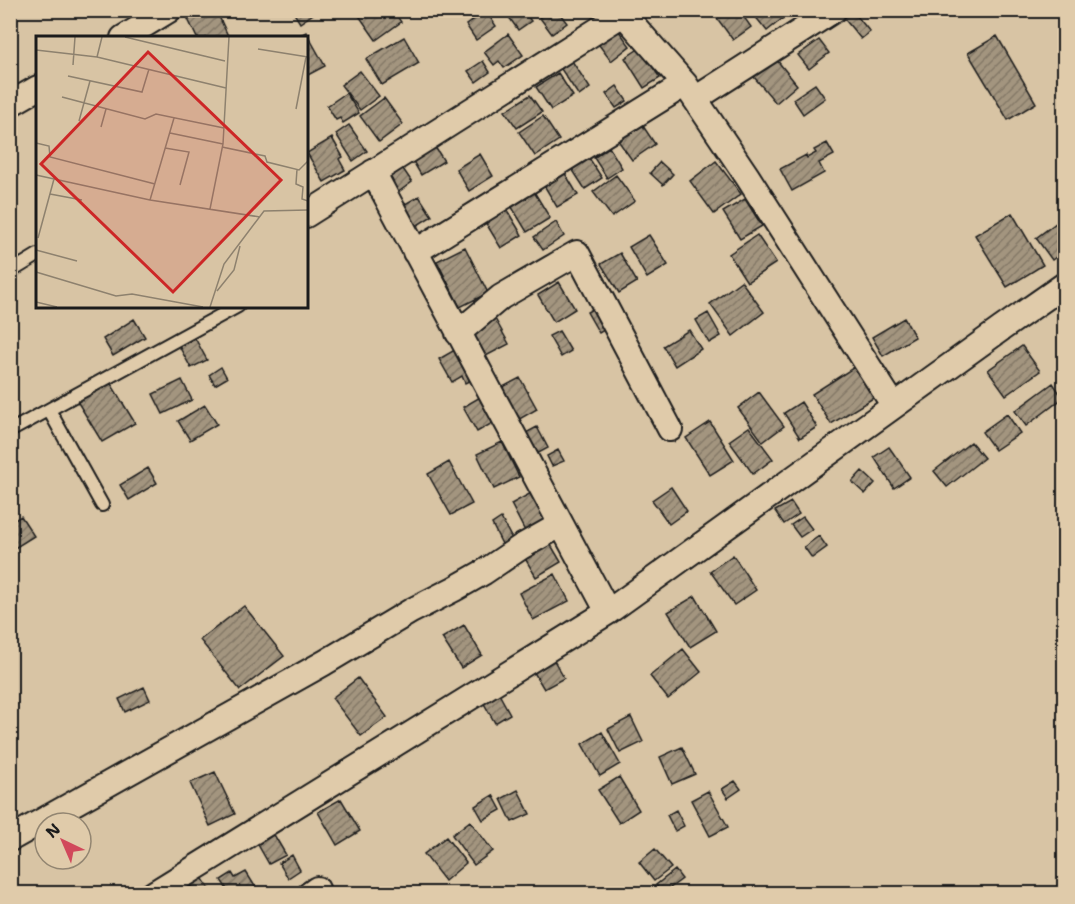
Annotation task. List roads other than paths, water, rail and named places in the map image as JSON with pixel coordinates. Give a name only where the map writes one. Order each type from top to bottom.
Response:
[{"type":"street","points":[[126,36],[169,10]]},
{"type":"street","points":[[415,252],[690,91],[834,10]]},
{"type":"street","points":[[308,214],[622,12],[690,91],[894,406]]},
{"type":"street","points":[[10,104],[36,89]]},
{"type":"street","points":[[373,172],[608,612]]},
{"type":"street","points":[[458,333],[501,297],[577,253],[670,429]]},
{"type":"street","points":[[153,894],[608,612],[1065,285]]},
{"type":"street","points":[[10,838],[324,663],[411,611],[484,572],[521,547],[561,525]]},
{"type":"lane","points":[[10,272],[36,256]]},
{"type":"lane","points":[[10,431],[234,308]]},
{"type":"lane","points":[[49,410],[102,505]]}]
